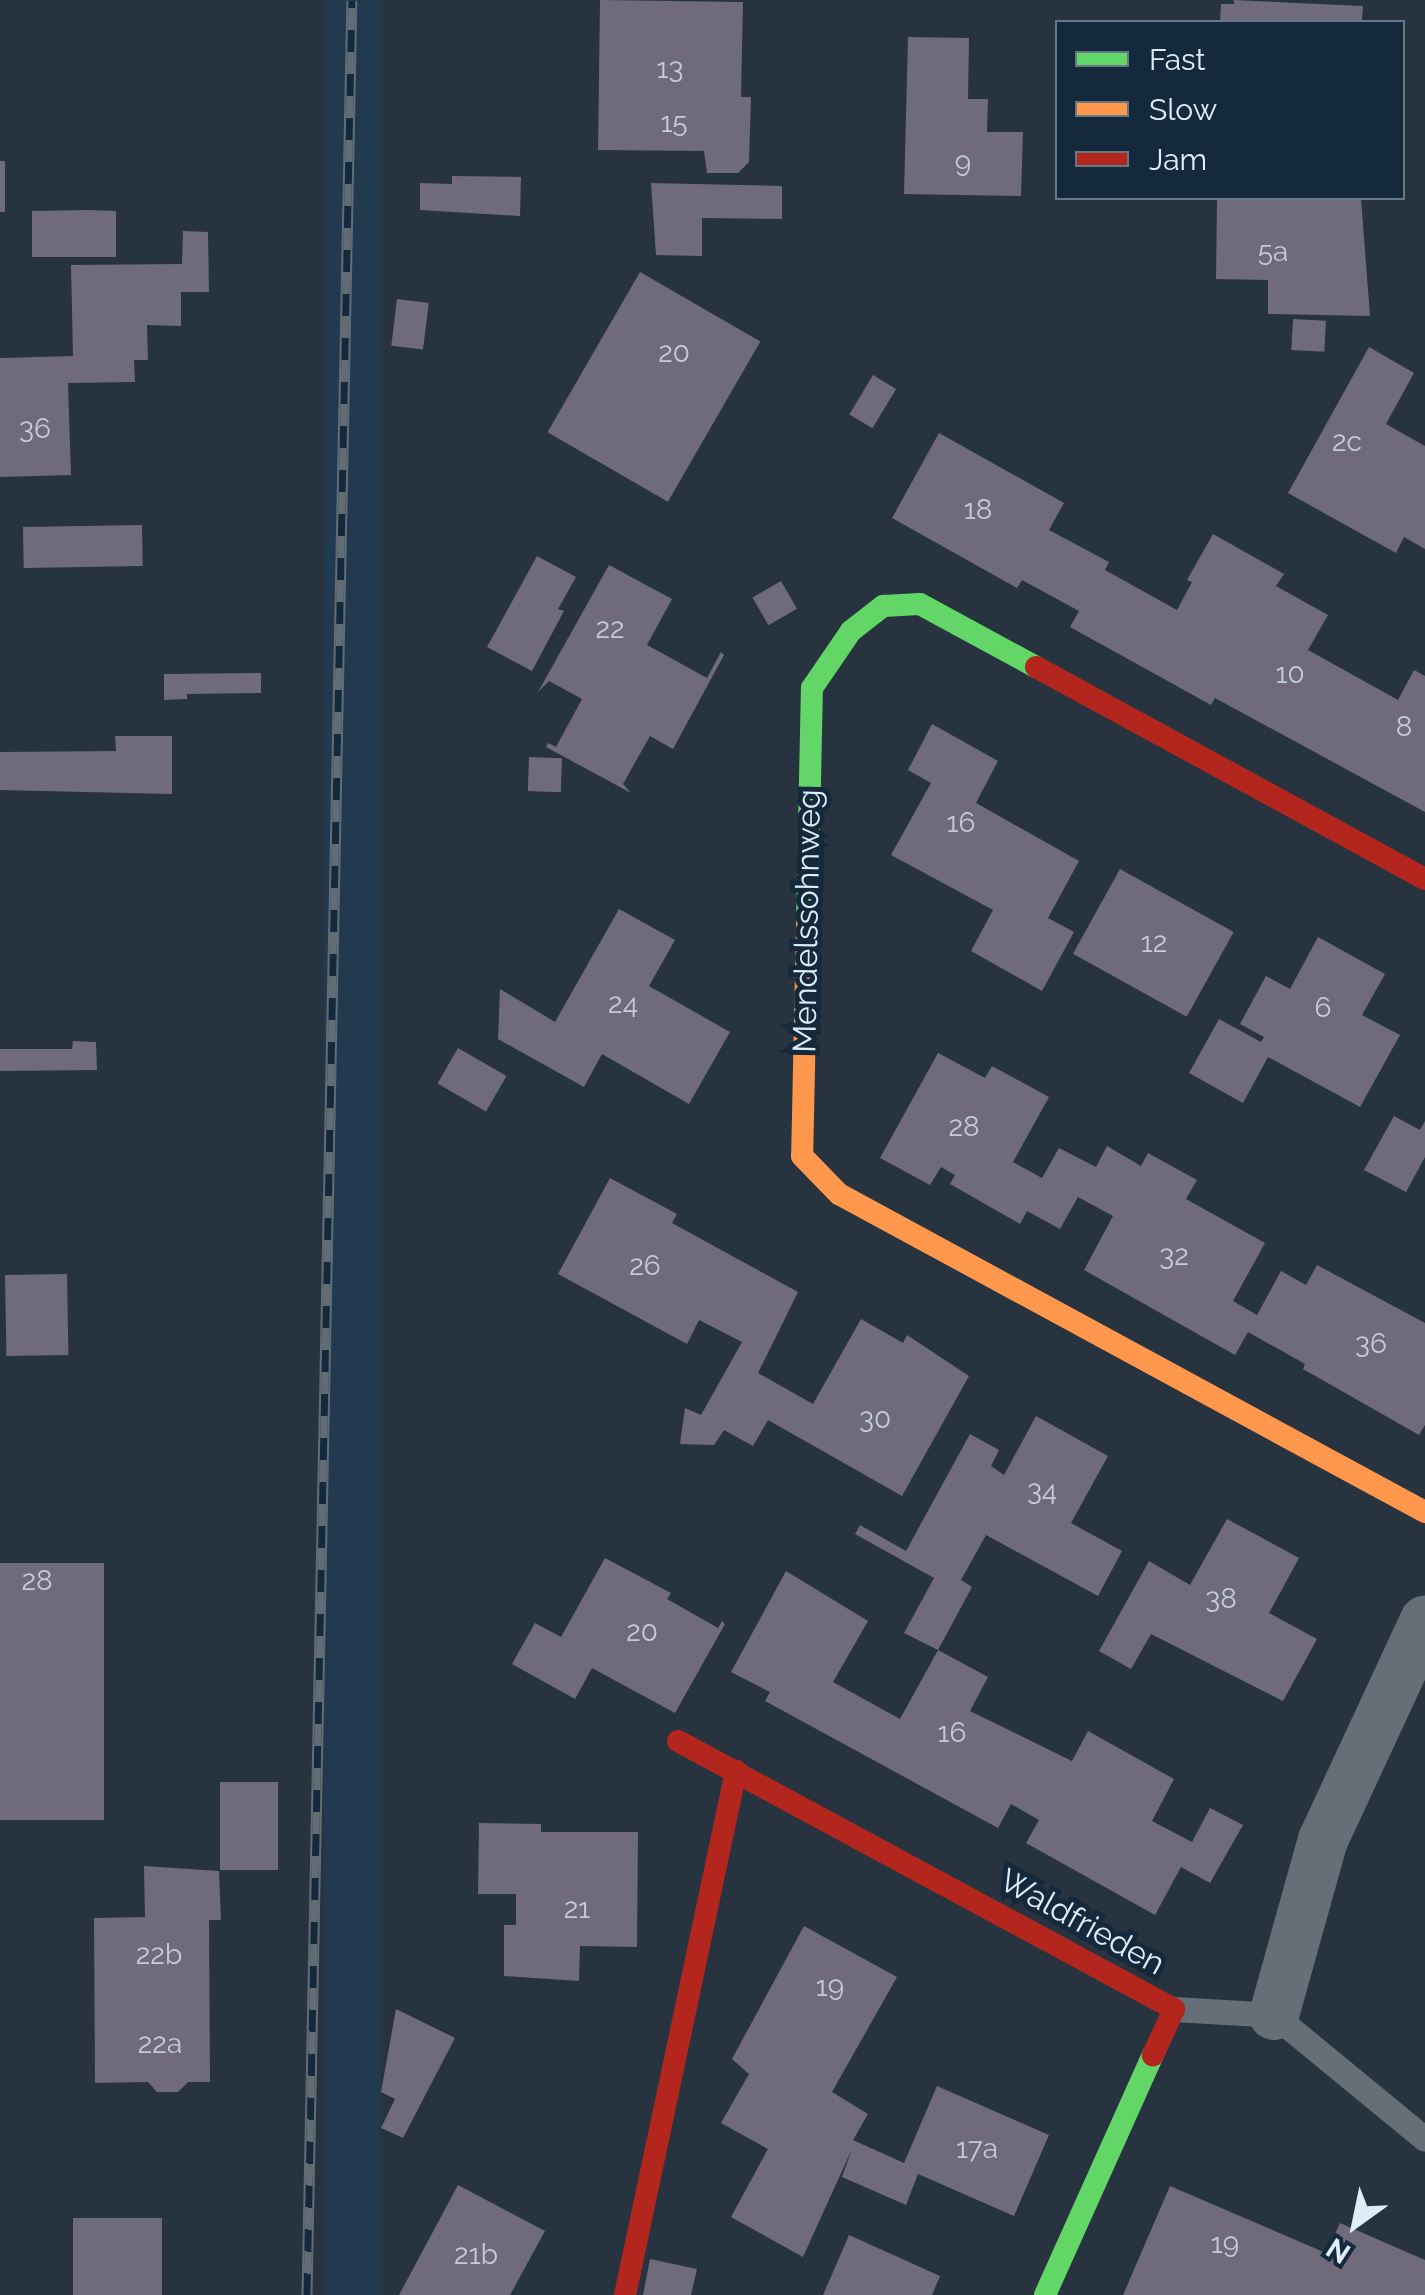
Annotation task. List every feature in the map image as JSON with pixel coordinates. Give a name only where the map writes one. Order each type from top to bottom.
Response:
[{"type":"street","name":"Mendelssohnweg","points":[[1425,878],[920,604],[884,606],[851,631],[812,688],[802,1156],[840,1194],[1425,1512]]},
{"type":"street","points":[[1274,2015],[1322,1840],[1425,1620]]},
{"type":"street","name":"Waldfrieden","points":[[678,1741],[1174,2010],[1044,2295]]},
{"type":"street","points":[[626,2295],[736,1772]]},
{"type":"lane","points":[[1174,2010],[1274,2015],[1425,2139]]},
{"type":"shaded area","points":[[324,0],[381,0],[381,2295],[324,2295]]},
{"type":"building","points":[[600,0],[743,2],[741,97],[751,97],[749,162],[738,173],[707,173],[704,151],[598,150]]},
{"type":"building","points":[[1234,0],[1363,6],[1362,20],[1220,20],[1221,4],[1234,4]]},
{"type":"building","points":[[908,37],[969,38],[968,99],[988,99],[987,132],[1023,132],[1021,196],[904,194]]},
{"type":"building","points":[[0,161],[5,161],[5,212],[0,212]]},
{"type":"building","points":[[452,176],[521,177],[520,216],[420,210],[420,183],[452,184]]},
{"type":"building","points":[[651,183],[782,186],[782,219],[702,218],[702,256],[656,255]]},
{"type":"building","points":[[1217,200],[1361,200],[1370,316],[1268,314],[1268,280],[1216,279]]},
{"type":"building","points":[[32,211],[116,211],[116,257],[32,257]]},
{"type":"building","points":[[183,231],[208,232],[209,292],[181,292],[181,326],[147,325],[148,360],[134,360],[135,382],[68,383],[71,475],[0,477],[0,358],[73,356],[71,265],[182,264]]},
{"type":"building","points":[[640,272],[760,342],[668,502],[548,432]]},
{"type":"building","points":[[397,299],[429,303],[423,350],[391,346]]},
{"type":"building","points":[[1293,319],[1326,321],[1324,352],[1291,350]]},
{"type":"building","points":[[1369,347],[1414,373],[1386,424],[1425,446],[1425,549],[1404,537],[1396,553],[1288,493]]},
{"type":"building","points":[[873,375],[896,389],[872,428],[849,414]]},
{"type":"building","points":[[939,433],[1064,503],[1049,530],[1109,562],[1105,570],[1177,610],[1192,582],[1187,580],[1213,534],[1284,574],[1276,586],[1328,615],[1308,650],[1398,700],[1414,670],[1425,676],[1425,812],[1215,698],[1211,705],[1070,627],[1079,611],[1022,580],[1017,588],[892,518]]},
{"type":"building","points":[[142,525],[143,566],[24,568],[23,527]]},
{"type":"building","points":[[537,556],[576,577],[558,609],[564,611],[532,671],[487,647]]},
{"type":"building","points":[[609,565],[672,599],[647,645],[707,678],[721,652],[724,655],[673,749],[650,736],[623,784],[631,793],[546,747],[548,743],[556,747],[582,699],[549,681],[538,692]]},
{"type":"building","points":[[781,581],[797,609],[768,625],[752,598]]},
{"type":"building","points":[[261,673],[261,693],[187,694],[187,699],[164,700],[164,674]]},
{"type":"building","points":[[932,724],[998,761],[976,803],[1079,861],[1048,918],[1074,932],[1042,991],[971,951],[993,910],[891,855],[931,783],[908,770]]},
{"type":"building","points":[[115,736],[172,736],[172,794],[0,790],[0,752],[116,751]]},
{"type":"building","points":[[529,757],[562,758],[561,792],[528,791]]},
{"type":"building","points":[[1120,869],[1234,932],[1187,1017],[1073,954]]},
{"type":"building","points":[[619,909],[675,940],[649,986],[730,1032],[689,1104],[602,1054],[584,1087],[498,1039],[500,989],[555,1022]]},
{"type":"building","points":[[1318,937],[1385,974],[1362,1015],[1400,1035],[1360,1107],[1268,1057],[1243,1103],[1189,1073],[1219,1019],[1261,1042],[1264,1037],[1240,1024],[1266,976],[1290,989]]},
{"type":"building","points":[[73,1041],[96,1042],[97,1070],[0,1071],[0,1049],[72,1049]]},
{"type":"building","points":[[458,1048],[506,1076],[486,1112],[437,1084]]},
{"type":"building","points":[[938,1053],[985,1078],[992,1066],[1049,1097],[1013,1162],[1042,1178],[1059,1148],[1096,1167],[1107,1146],[1141,1166],[1148,1153],[1197,1180],[1186,1199],[1265,1243],[1233,1301],[1257,1315],[1281,1271],[1306,1285],[1317,1265],[1425,1323],[1425,1425],[1419,1435],[1303,1369],[1305,1364],[1248,1332],[1235,1355],[1084,1270],[1113,1216],[1078,1197],[1060,1229],[1027,1211],[1020,1224],[950,1184],[955,1175],[941,1167],[930,1185],[880,1158]]},
{"type":"building","points":[[1394,1116],[1420,1130],[1425,1121],[1425,1157],[1406,1192],[1364,1170]]},
{"type":"building","points":[[610,1178],[677,1214],[672,1223],[798,1292],[758,1373],[813,1404],[861,1319],[903,1343],[907,1335],[969,1376],[902,1496],[768,1420],[753,1446],[724,1430],[714,1445],[680,1444],[685,1408],[701,1415],[742,1342],[699,1320],[687,1344],[558,1274]]},
{"type":"building","points":[[67,1274],[68,1355],[6,1356],[5,1275]]},
{"type":"building","points":[[1036,1416],[1108,1456],[1071,1523],[1122,1551],[1098,1596],[986,1535],[961,1580],[972,1587],[938,1650],[904,1633],[934,1578],[855,1534],[860,1525],[906,1551],[970,1434],[999,1450],[991,1466],[1004,1475]]},
{"type":"building","points":[[1227,1519],[1299,1558],[1269,1613],[1317,1639],[1283,1701],[1151,1634],[1131,1669],[1099,1651],[1149,1561],[1190,1585]]},
{"type":"building","points":[[605,1558],[671,1593],[667,1599],[718,1628],[722,1621],[725,1624],[675,1713],[592,1668],[575,1699],[512,1664],[535,1623],[561,1637]]},
{"type":"building","points":[[0,1563],[104,1563],[104,1820],[0,1820]]},
{"type":"building","points":[[786,1571],[868,1621],[833,1682],[900,1719],[938,1650],[988,1677],[970,1711],[1072,1761],[1088,1731],[1174,1779],[1152,1821],[1192,1842],[1210,1808],[1243,1825],[1210,1883],[1181,1867],[1155,1915],[1026,1843],[1039,1820],[1011,1804],[998,1828],[765,1701],[770,1692],[731,1672]]},
{"type":"building","points":[[220,1782],[278,1782],[278,1870],[220,1870]]},
{"type":"building","points":[[479,1823],[541,1824],[541,1832],[638,1832],[637,1947],[580,1946],[579,1981],[504,1976],[504,1925],[516,1925],[516,1894],[478,1894]]},
{"type":"building","points":[[144,1866],[219,1871],[221,1920],[209,1920],[210,2082],[188,2082],[178,2092],[157,2092],[148,2082],[95,2083],[94,1918],[145,1917]]},
{"type":"building","points":[[804,1926],[897,1977],[832,2092],[868,2114],[853,2140],[904,2163],[937,2086],[1049,2135],[1014,2216],[918,2174],[906,2205],[842,2177],[852,2149],[803,2257],[731,2217],[768,2149],[721,2123],[749,2074],[732,2059]]},
{"type":"building","points":[[396,2009],[455,2038],[403,2138],[381,2128],[395,2099],[381,2092]]},
{"type":"building","points":[[458,2185],[545,2231],[510,2295],[399,2295]]},
{"type":"building","points":[[1170,2186],[1326,2253],[1340,2223],[1425,2260],[1425,2295],[1123,2295]]},
{"type":"building","points":[[73,2218],[162,2218],[162,2295],[73,2295]]},
{"type":"building","points":[[849,2235],[940,2276],[932,2295],[823,2295]]},
{"type":"building","points":[[650,2259],[697,2269],[691,2295],[643,2295]]},
{"type":"railway","points":[[307,2295],[352,0]]},
{"type":"traffic: fast","points":[[807,924],[812,688],[851,631],[883,606],[920,604],[1036,667]]},
{"type":"traffic: fast","points":[[1045,2295],[1153,2055]]},
{"type":"traffic: slow","points":[[807,924],[802,1156],[839,1194],[1425,1512]]},
{"type":"traffic: jam","points":[[1036,667],[1425,879]]},
{"type":"traffic: jam","points":[[678,1741],[1174,2009],[1153,2055]]},
{"type":"traffic: jam","points":[[625,2295],[736,1771]]}]
